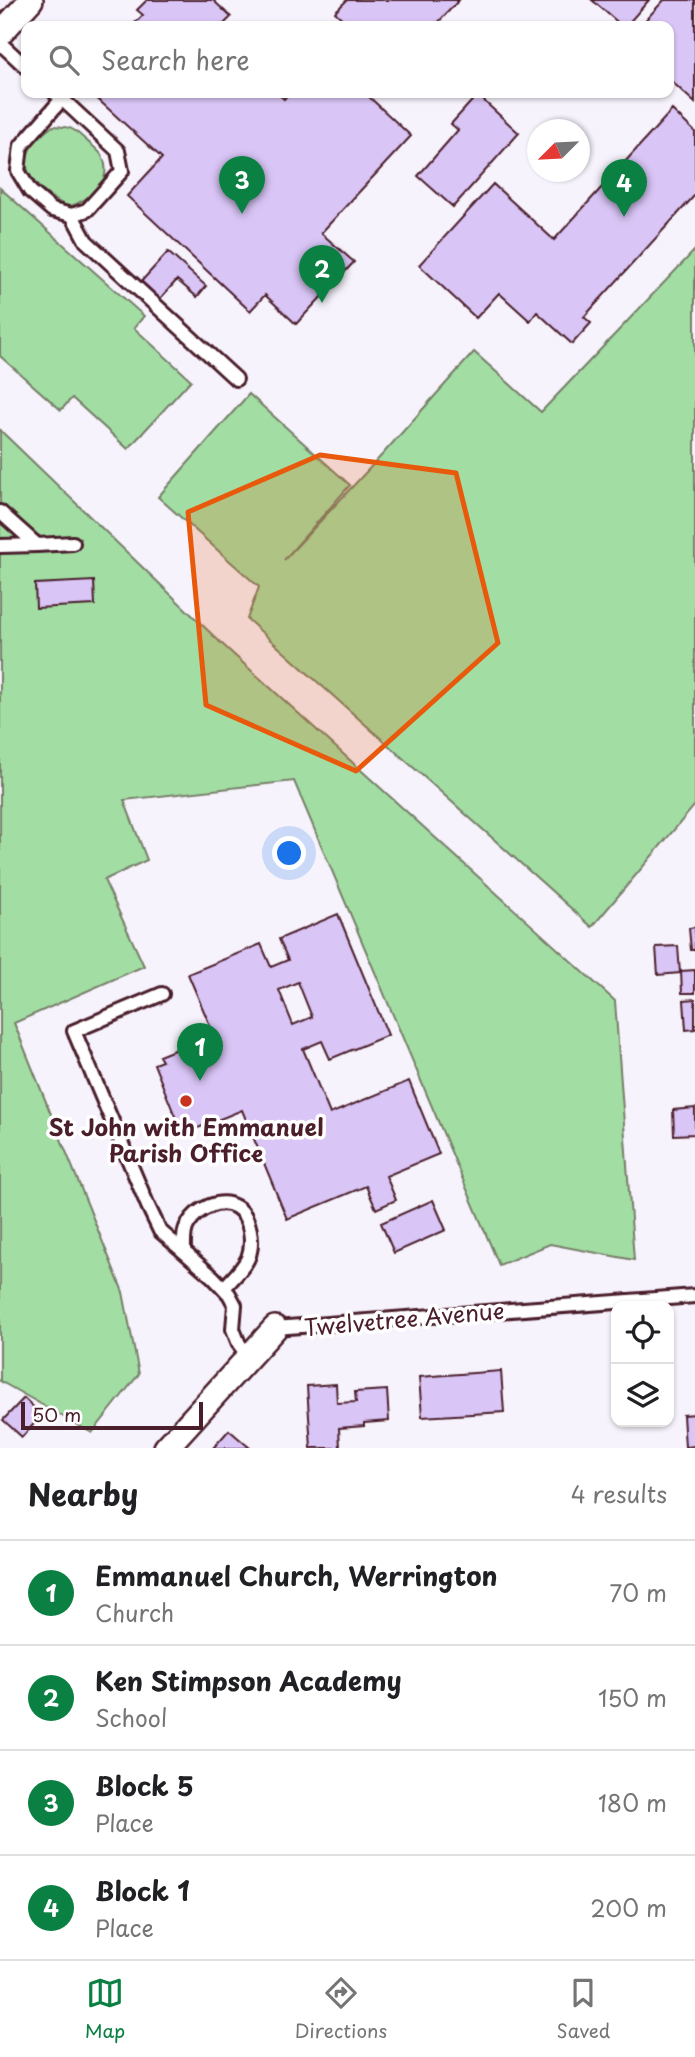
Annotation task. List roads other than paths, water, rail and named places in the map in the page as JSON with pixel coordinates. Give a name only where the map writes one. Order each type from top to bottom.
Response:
[{"type":"street","points":[[0,34],[31,0]]},
{"type":"street","name":"Twelvetree Avenue","points":[[166,1448],[275,1328]]},
{"type":"lane","points":[[0,43],[21,62]]},
{"type":"lane","points":[[57,98],[21,146],[18,171],[30,191],[52,210],[72,215],[87,210],[122,171],[118,151],[60,98]]},
{"type":"lane","points":[[72,215],[86,241],[236,379]]},
{"type":"lane","points":[[0,512],[37,545]]},
{"type":"lane","points":[[0,546],[73,544]]},
{"type":"lane","points":[[162,994],[74,1031],[160,1231],[224,1288],[235,1305],[233,1329],[239,1344],[249,1357]]},
{"type":"lane","points":[[184,1251],[187,1224],[201,1210],[218,1203],[236,1207],[247,1221],[251,1237],[248,1258],[224,1288]]},
{"type":"lane","name":"Twelvetree Avenue","points":[[275,1328],[695,1296]]},
{"type":"place","name":"Block 5","points":[[242,214]]},
{"type":"place","name":"Block 1","points":[[624,217]]},
{"type":"place","name":"Ken Stimpson Academy","points":[[322,303]]},
{"type":"place","name":"Emmanuel Church, Werrington","points":[[200,1081]]},
{"type":"place","name":"St John with Emmanuel Parish Office","points":[[186,1101]]}]
